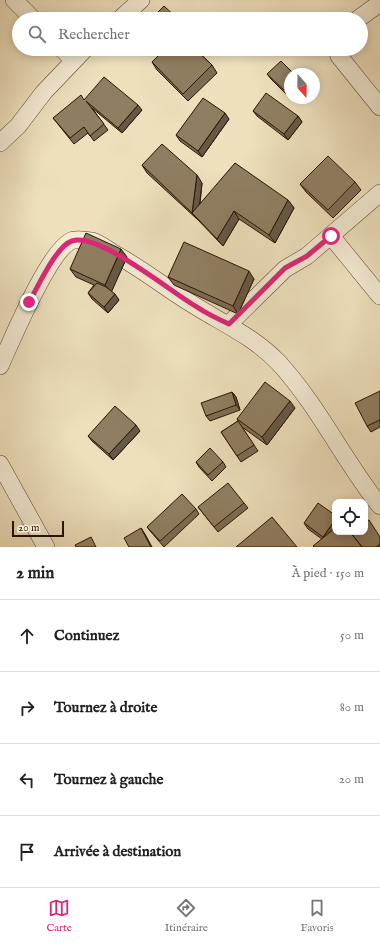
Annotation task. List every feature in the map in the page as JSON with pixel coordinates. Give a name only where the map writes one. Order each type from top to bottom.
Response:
[{"type":"street","points":[[14,0],[26,12]]},
{"type":"street","points":[[128,12],[141,0]]},
{"type":"street","points":[[368,12],[380,3]]},
{"type":"street","points":[[0,142],[18,126],[44,92],[66,56]]},
{"type":"street","points":[[339,56],[380,108]]},
{"type":"street","points":[[229,324],[285,268],[307,256],[380,193]]},
{"type":"street","points":[[331,236],[380,296]]},
{"type":"street","points":[[0,366],[29,302],[60,249],[72,240],[92,241],[134,264],[197,307],[229,324],[250,338],[278,363],[315,409],[368,491],[380,506]]},
{"type":"street","points":[[0,464],[46,547]]},
{"type":"building","points":[[164,6],[170,12],[158,12]]},
{"type":"building","points":[[158,56],[202,56],[212,65],[183,94],[152,62]]},
{"type":"building","points":[[281,61],[288,68],[284,68],[284,90],[267,74]]},
{"type":"building","points":[[104,77],[138,105],[118,128],[86,101],[104,124],[90,136],[84,127],[70,138],[53,118],[81,95],[84,100]]},
{"type":"building","points":[[266,93],[298,116],[284,134],[253,111]]},
{"type":"building","points":[[203,98],[225,113],[198,151],[176,135]]},
{"type":"building","points":[[162,144],[197,175],[192,213],[142,165]]},
{"type":"building","points":[[328,156],[355,182],[328,210],[300,184]]},
{"type":"building","points":[[235,163],[288,200],[269,235],[234,211],[217,239],[192,213]]},
{"type":"building","points":[[86,233],[121,249],[105,285],[70,269]]},
{"type":"building","points":[[184,242],[249,271],[233,306],[168,277]]},
{"type":"building","points":[[97,283],[106,287],[115,294],[104,307],[88,293]]},
{"type":"building","points":[[265,382],[290,401],[262,437],[237,419]]},
{"type":"building","points":[[380,391],[380,420],[367,426],[355,403]]},
{"type":"building","points":[[232,392],[236,405],[206,416],[201,403]]},
{"type":"building","points":[[115,406],[136,425],[109,454],[88,436]]},
{"type":"building","points":[[238,421],[254,445],[237,456],[221,432]]},
{"type":"building","points":[[210,448],[223,462],[208,475],[196,462]]},
{"type":"building","points":[[228,483],[244,503],[214,527],[198,507]]},
{"type":"building","points":[[182,494],[196,509],[160,541],[147,527]]},
{"type":"building","points":[[318,503],[332,513],[332,524],[323,537],[304,523]]},
{"type":"building","points":[[272,517],[297,547],[236,547]]},
{"type":"building","points":[[368,520],[380,537],[380,544],[376,547],[362,547],[352,535],[368,535]]},
{"type":"building","points":[[141,528],[151,547],[129,547],[124,538]]},
{"type":"building","points":[[332,530],[332,535],[352,535],[362,547],[314,547],[313,546]]},
{"type":"building","points":[[91,537],[96,547],[76,547],[75,545]]},
{"type":"route","points":[[29,302],[60,249],[72,240],[92,241],[134,264],[197,307],[229,324],[285,268],[307,256],[331,236]]}]
